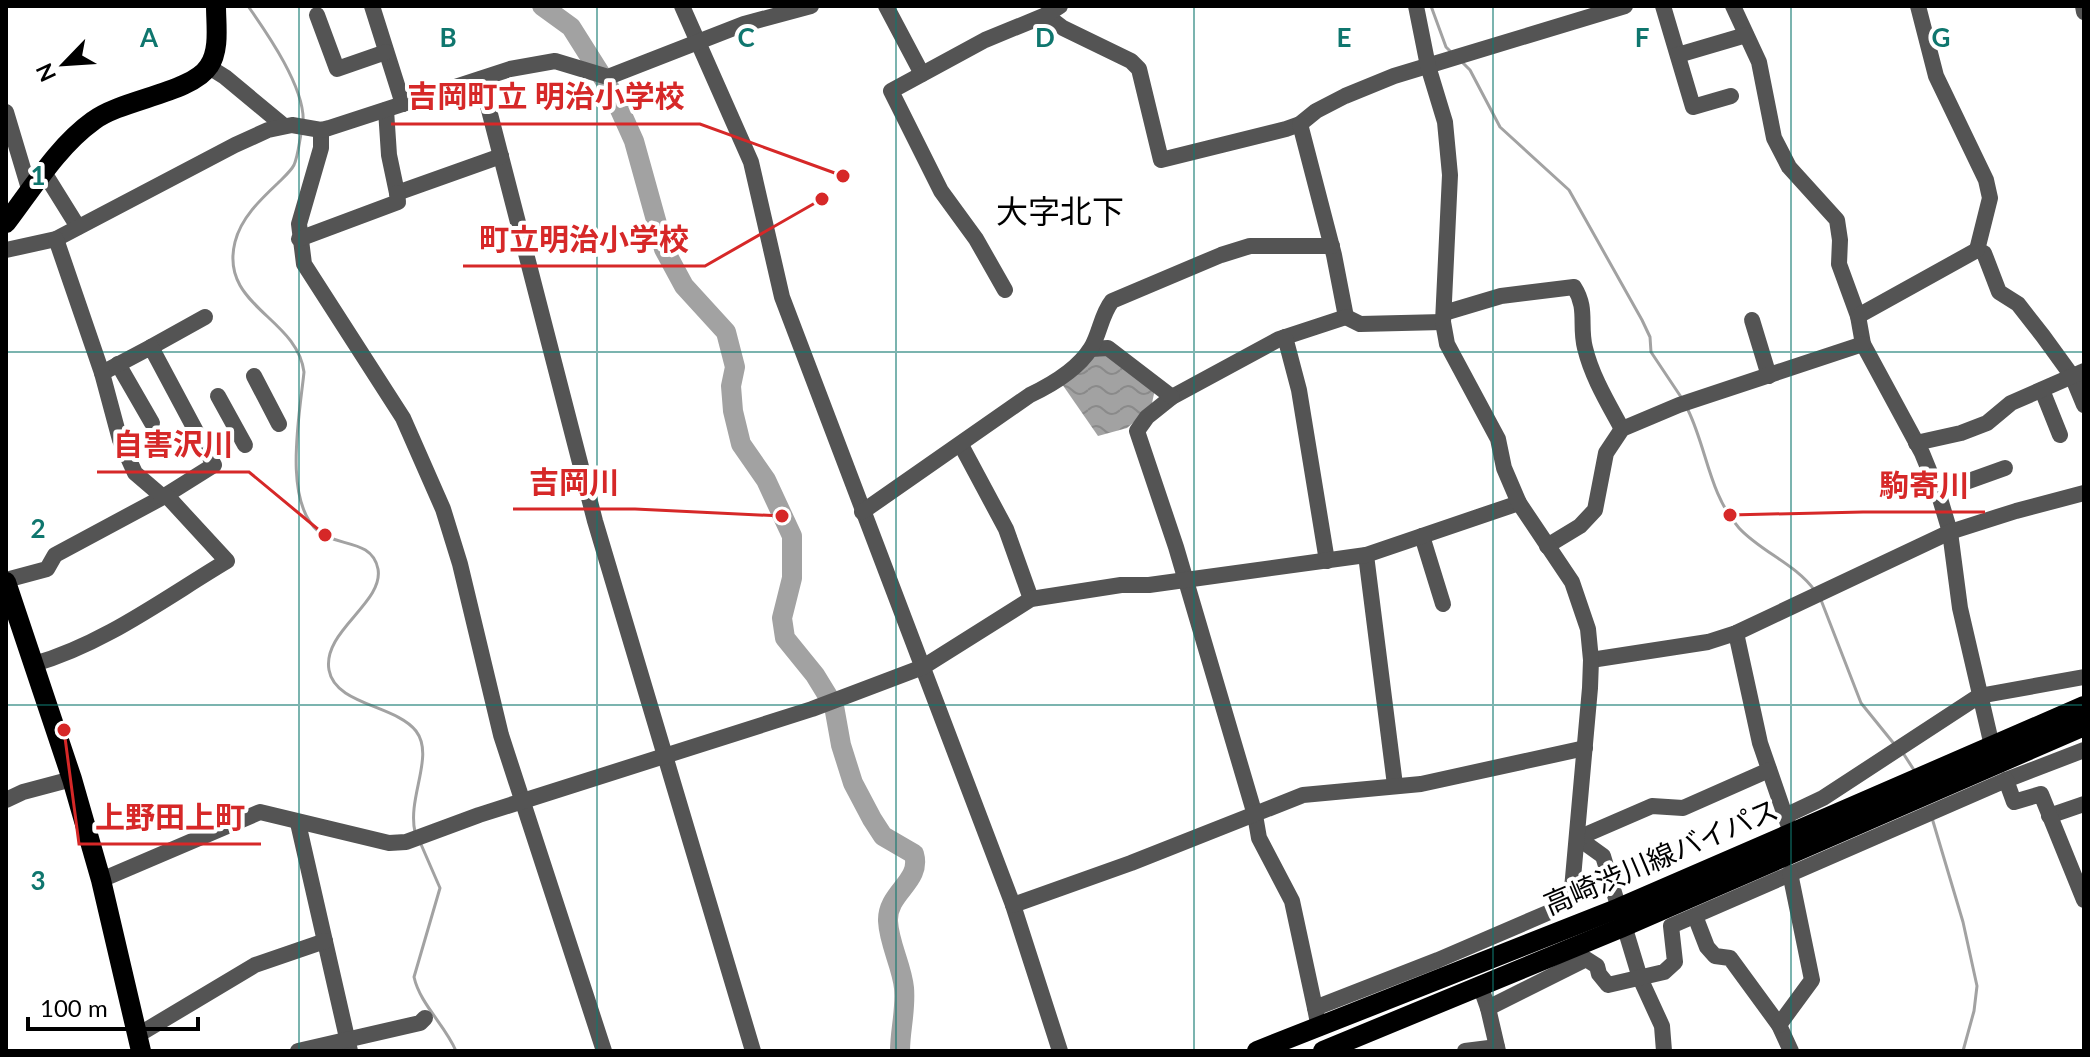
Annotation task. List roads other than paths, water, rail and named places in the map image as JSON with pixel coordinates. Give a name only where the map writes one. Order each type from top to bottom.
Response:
[{"type":"main road","points":[[6,223],[79,133],[101,115],[190,82],[209,67],[216,37],[216,6]]},
{"type":"main road","points":[[6,581],[72,779],[101,880],[140,1043]]},
{"type":"main road","name":"高崎渋川線バイパス","points":[[1323,1051],[1481,988],[1621,918],[1788,824],[1992,746],[2084,706]]},
{"type":"main road","name":"高崎渋川線バイパス","points":[[1257,1051],[1317,1018],[1621,918],[2084,726]]},
{"type":"street","points":[[372,6],[403,104]]},
{"type":"street","points":[[682,6],[754,171],[782,297],[1013,905],[1060,1051]]},
{"type":"street","points":[[6,250],[56,239],[235,145],[288,126],[318,130],[510,69],[555,61],[608,77],[744,24],[790,9],[811,6]]},
{"type":"street","points":[[886,6],[922,74]]},
{"type":"street","points":[[1416,6],[1428,66],[1445,122],[1450,175],[1444,318],[1447,344],[1498,439],[1504,468],[1519,503],[1572,582],[1588,629],[1591,660],[1578,838],[1572,889],[1552,911],[1438,960],[1317,1018],[1292,901],[1259,838],[1255,815],[1185,579],[1137,431],[1147,417],[1172,397],[1285,337],[1346,317],[1360,324],[1444,318],[1501,296],[1574,287],[1584,309],[1583,331],[1588,359],[1622,429]]},
{"type":"street","points":[[1005,290],[976,239],[941,191],[891,91],[985,40],[1053,10],[1063,28],[1131,61],[1139,69],[1161,160],[1300,124],[1316,111],[1345,96],[1394,76],[1625,6]]},
{"type":"street","points":[[1663,6],[1693,107],[1731,96]]},
{"type":"street","points":[[1733,6],[1759,62],[1774,138],[1789,167],[1837,220],[1839,264],[1858,316],[1863,344],[1916,443],[1938,492],[1950,532],[1960,608],[1992,746]]},
{"type":"street","points":[[1858,316],[1977,250],[1990,198],[1986,180],[1936,76],[1918,6]]},
{"type":"street","points":[[317,15],[337,69],[386,52]]},
{"type":"street","points":[[1678,55],[1746,35]]},
{"type":"street","points":[[209,67],[288,126]]},
{"type":"street","points":[[481,79],[595,521],[753,1051]]},
{"type":"street","points":[[299,239],[398,202],[389,155],[386,110]]},
{"type":"street","points":[[6,112],[30,192]]},
{"type":"street","points":[[1300,124],[1332,246],[1346,317]]},
{"type":"street","points":[[318,130],[321,148],[299,224],[304,264],[403,418],[443,509],[460,564],[501,735],[604,1051]]},
{"type":"street","points":[[397,193],[501,156]]},
{"type":"street","points":[[45,174],[78,227]]},
{"type":"street","points":[[34,664],[90,643],[227,561],[168,497],[163,497],[135,473],[120,440],[102,373],[56,239]]},
{"type":"street","points":[[862,512],[1030,395],[1058,381],[1091,349],[1105,310],[1112,301],[1250,246],[1332,246]]},
{"type":"street","points":[[1977,250],[1984,253],[1999,292],[2018,304],[2078,374],[2084,405]]},
{"type":"street","points":[[102,373],[205,317]]},
{"type":"street","points":[[1752,320],[1769,376]]},
{"type":"street","points":[[1285,337],[1299,390],[1327,561]]},
{"type":"street","points":[[1547,546],[1580,526],[1595,510],[1606,453],[1622,429],[1679,405],[1863,344]]},
{"type":"street","points":[[6,581],[47,569],[55,555],[163,497],[214,465],[151,347]]},
{"type":"street","points":[[1091,349],[1108,348],[1172,397]]},
{"type":"street","points":[[118,364],[152,423]]},
{"type":"street","points":[[1916,443],[1961,433],[1987,423],[2011,403],[2078,374]]},
{"type":"street","points":[[254,376],[279,424]]},
{"type":"street","points":[[2042,390],[2060,435]]},
{"type":"street","points":[[218,396],[245,445]]},
{"type":"street","points":[[961,445],[1006,529],[1031,599]]},
{"type":"street","points":[[1938,492],[2005,468]]},
{"type":"street","points":[[1591,660],[1708,642],[1736,633],[1950,532],[2084,493]]},
{"type":"street","points":[[101,880],[260,812],[389,843],[406,842],[812,709],[923,667],[1031,599],[1366,555],[1519,503]]},
{"type":"street","points":[[1422,536],[1443,604]]},
{"type":"street","points":[[1366,555],[1395,785]]},
{"type":"street","points":[[1736,633],[1760,743],[1788,824],[1979,696],[2084,677]]},
{"type":"street","points":[[1013,905],[1303,795],[1421,784],[1585,748]]},
{"type":"street","points":[[1488,1008],[1586,959],[1597,966],[1608,985],[1664,972],[1675,962],[1671,926],[2006,780],[2084,750]]},
{"type":"street","points":[[1578,838],[1652,806],[1683,808],[1769,770]]},
{"type":"street","points":[[6,800],[23,792],[72,779]]},
{"type":"street","points":[[2006,780],[2014,802],[2041,794],[2084,900]]},
{"type":"street","points":[[2049,816],[2084,804]]},
{"type":"street","points":[[298,823],[349,1046]]},
{"type":"street","points":[[1578,838],[1603,856],[1640,978],[1662,1026],[1664,1051]]},
{"type":"street","points":[[1779,1025],[1812,980],[1790,873]]},
{"type":"street","points":[[1695,916],[1707,947],[1715,956],[1730,958],[1779,1025],[1791,1051]]},
{"type":"street","points":[[140,1043],[255,965],[325,941]]},
{"type":"street","points":[[1465,1051],[1497,1049],[1481,988]]},
{"type":"street","points":[[298,1051],[349,1046],[420,1023],[425,1018]]},
{"type":"water","points":[[1096,350],[1108,351],[1155,389],[1151,408],[1127,428],[1098,436],[1062,384]]},
{"type":"waterway","points":[[248,6],[292,78],[303,123]]},
{"type":"waterway","points":[[542,6],[571,27],[612,92],[634,141],[664,249],[684,286],[726,332],[735,367],[731,386],[741,444],[766,480],[792,536],[792,578],[782,618],[785,638],[815,675],[834,706],[841,745],[853,783],[872,819],[883,836],[914,854],[913,872],[893,902],[888,921],[904,988],[900,1051]]},
{"type":"waterway","points":[[1431,6],[1446,47],[1451,52]]},
{"type":"waterway","points":[[1463,63],[1470,70],[1500,127],[1569,190],[1642,320],[1650,337],[1651,352],[1683,400]]},
{"type":"waterway","points":[[301,134],[293,167],[246,217],[235,242],[233,264],[238,282],[248,297],[288,337],[298,353],[304,372],[296,456],[300,500],[308,518],[327,537],[362,548],[375,559],[377,582],[372,594],[335,643],[329,656],[329,670],[342,691],[395,715],[416,731],[423,752],[414,805],[415,832]]},
{"type":"waterway","points":[[1688,410],[1715,486],[1729,515],[1748,536],[1798,573],[1815,591]]},
{"type":"waterway","points":[[1821,600],[1861,703],[1895,745]]},
{"type":"waterway","points":[[1903,753],[1914,770]]},
{"type":"waterway","points":[[1932,818],[1963,922],[1977,986],[1963,1051]]},
{"type":"waterway","points":[[420,842],[440,888],[414,977],[422,996],[456,1051]]},
{"type":"place","name":"吉岡町立 明治小学校","points":[[843,176]]},
{"type":"place","name":"町立明治小学校","points":[[822,199]]},
{"type":"place","name":"駒寄川","points":[[1730,515]]},
{"type":"place","name":"吉岡川","points":[[782,516]]},
{"type":"place","name":"自害沢川","points":[[325,535]]},
{"type":"place","name":"上野田上町","points":[[64,730]]},
{"type":"district","name":"大字北下","points":[[1060,212]]}]
